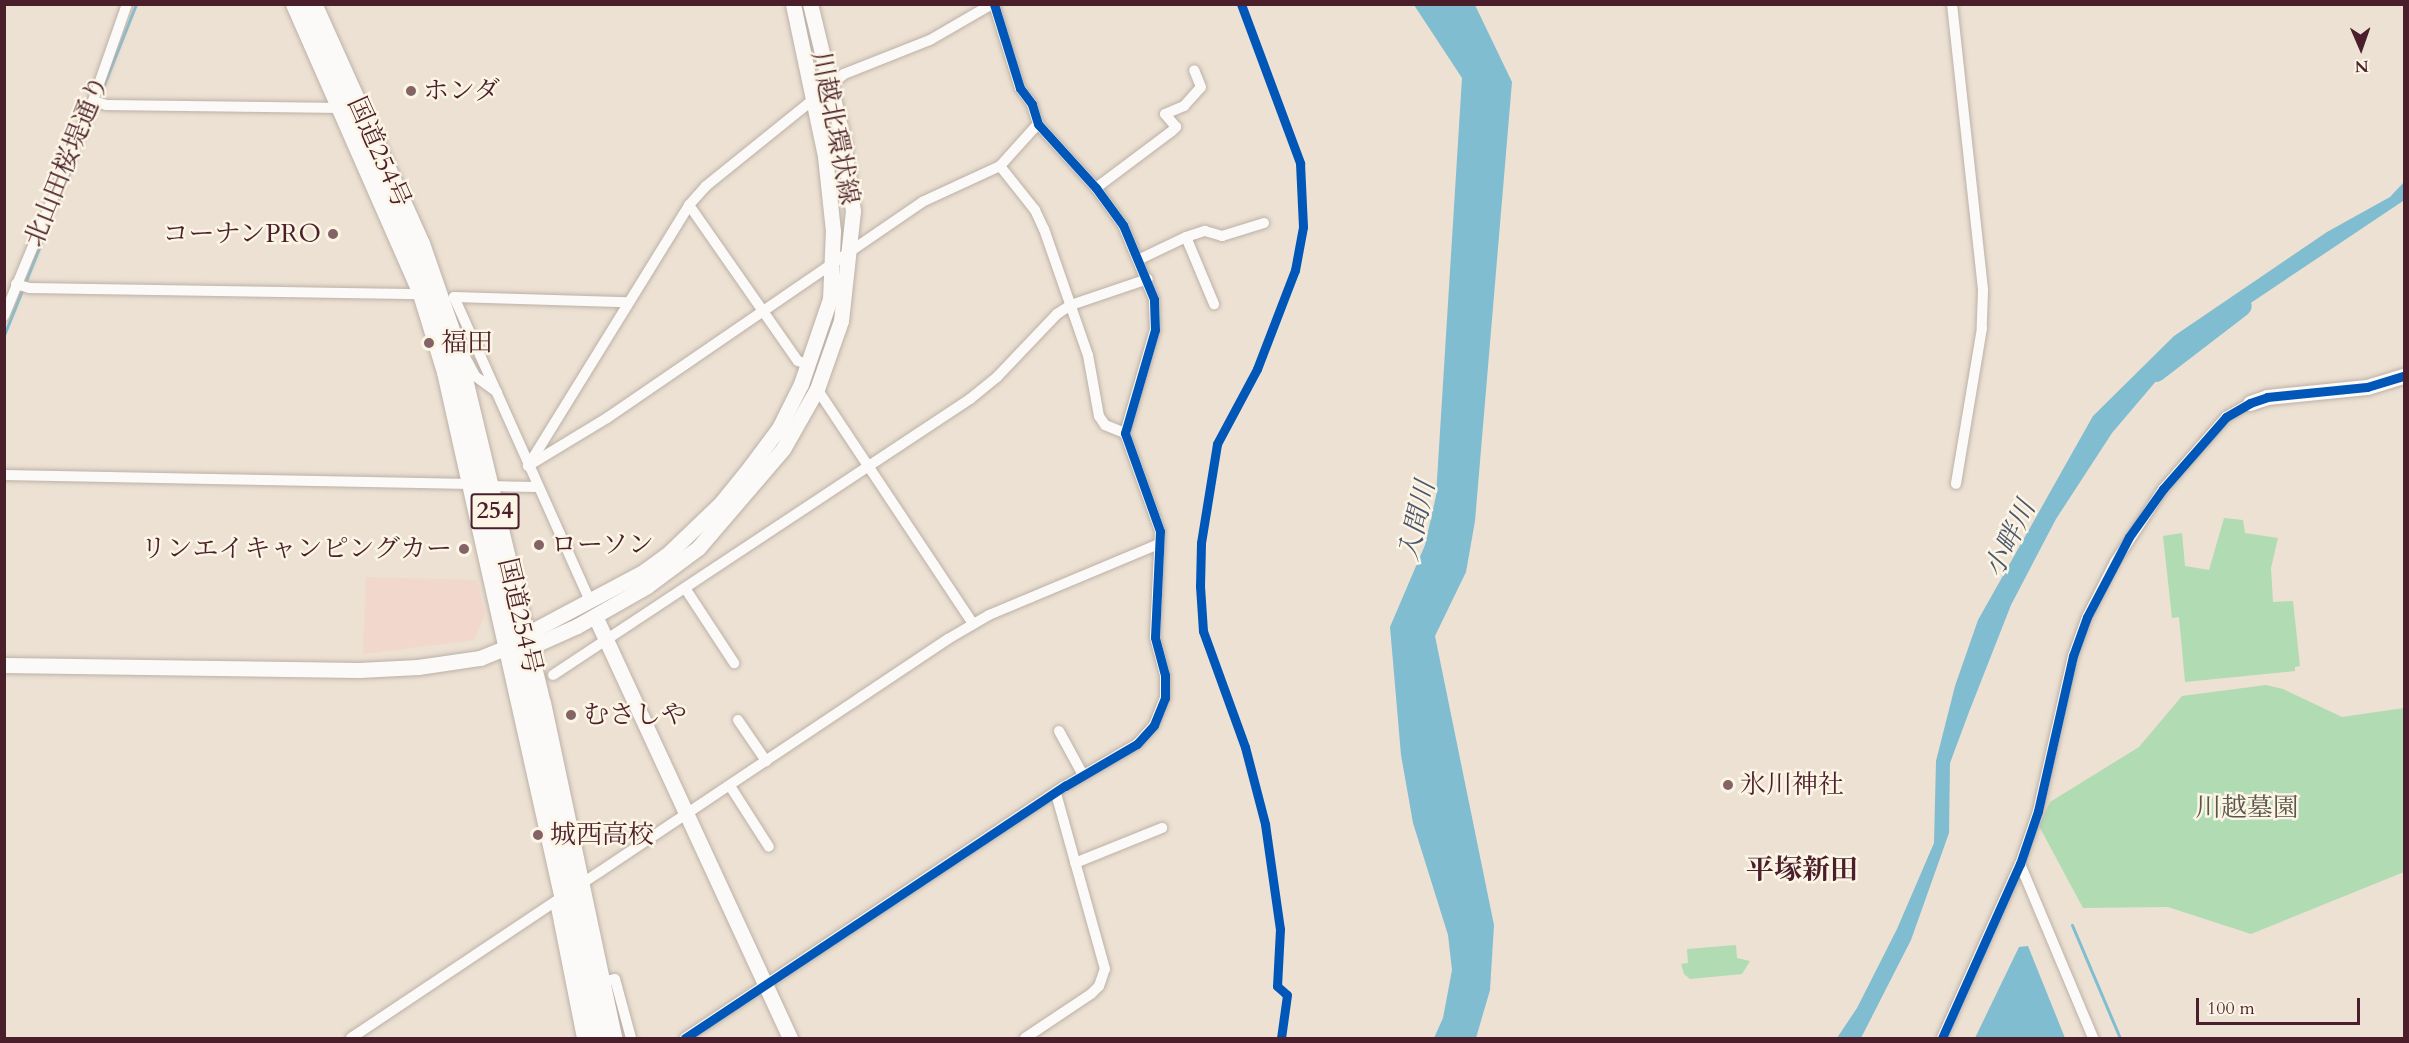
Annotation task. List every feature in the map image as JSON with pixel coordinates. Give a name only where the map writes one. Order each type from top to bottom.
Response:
[{"type":"highway","name":"国道254号","points":[[296,4],[423,294],[480,485],[520,642],[566,895],[596,1038]]},
{"type":"highway","name":"国道254号","points":[[312,4],[420,244],[453,342],[480,485]]},
{"type":"highway","name":"国道254号","points":[[566,895],[600,981],[612,1038]]},
{"type":"main road","name":"川越北環状線","points":[[593,608],[669,553],[721,503],[779,428],[810,365],[830,299],[832,195],[793,4]]},
{"type":"main road","name":"川越北環状線","points":[[4,664],[359,670],[418,667],[480,658],[647,586],[698,548],[783,448],[817,389],[841,321],[851,254],[853,211],[847,167],[810,4]]},
{"type":"main road","points":[[2250,403],[2267,397],[2367,387],[2404,376]]},
{"type":"main road","points":[[593,608],[790,1038]]},
{"type":"street","name":"北山田桜堤通り","points":[[4,316],[12,289],[93,101],[127,4]]},
{"type":"street","points":[[686,1038],[1083,775],[1137,744],[1154,725],[1165,698],[1165,675],[1155,637],[1159,543],[1156,512],[1125,433],[1157,316],[1148,279],[1123,225],[1096,188],[1038,124],[1032,104],[1020,88],[993,4],[930,40],[844,74],[829,87]]},
{"type":"street","points":[[1952,4],[1983,290],[1982,328],[1956,484]]},
{"type":"street","points":[[1096,188],[1176,127],[1165,114],[1184,106],[1201,87],[1194,70]]},
{"type":"street","points":[[528,466],[627,302],[689,205],[706,186],[814,99]]},
{"type":"street","points":[[93,101],[106,105],[343,108]]},
{"type":"street","points":[[528,466],[607,418],[831,265],[851,254],[922,202],[1000,166],[1038,124]]},
{"type":"street","points":[[1000,166],[1035,210],[1088,355],[1099,416],[1105,425],[1125,433]]},
{"type":"street","points":[[689,205],[798,362],[810,365]]},
{"type":"street","points":[[1140,259],[1186,237],[1205,231],[1222,236],[1264,223]]},
{"type":"street","points":[[1186,237],[1214,304]]},
{"type":"street","points":[[553,675],[607,642],[970,399],[997,377],[1044,326],[1071,305],[1148,279]]},
{"type":"street","points":[[12,289],[423,294]]},
{"type":"street","points":[[593,608],[528,466],[500,394],[454,297],[627,302]]},
{"type":"street","points":[[453,342],[475,376],[500,394]]},
{"type":"street","points":[[817,389],[974,624]]},
{"type":"street","points":[[1942,1038],[2020,864],[2038,811],[2073,656],[2087,617],[2119,554],[2163,489],[2226,417],[2250,403]]},
{"type":"street","points":[[4,476],[538,487]]},
{"type":"street","points":[[351,1038],[686,813],[974,624],[1159,543]]},
{"type":"street","points":[[685,588],[734,663]]},
{"type":"street","points":[[738,720],[766,761]]},
{"type":"street","points":[[1059,731],[1083,775]]},
{"type":"street","points":[[730,786],[769,847]]},
{"type":"street","points":[[1024,1038],[1091,994],[1099,986],[1105,969],[1056,794]]},
{"type":"street","points":[[1075,863],[1162,828]]},
{"type":"street","points":[[2020,864],[2092,1038]]},
{"type":"street","points":[[566,895],[582,1038]]},
{"type":"street","points":[[600,981],[615,979],[631,1038]]},
{"type":"shaded area","points":[[366,577],[477,580],[485,614],[474,640],[363,654]]},
{"type":"green space","points":[[2224,518],[2243,520],[2245,533],[2278,538],[2271,568],[2273,602],[2293,601],[2300,666],[2295,667],[2295,671],[2185,682],[2179,617],[2172,618],[2163,536],[2182,533],[2185,566],[2209,570]]},
{"type":"green space","name":"川越墓園","points":[[2266,685],[2283,689],[2342,717],[2404,708],[2404,872],[2251,934],[2168,907],[2083,908],[2039,826],[2050,802],[2139,747],[2182,696]]},
{"type":"green space","points":[[1736,945],[1737,958],[1750,961],[1742,974],[1690,979],[1684,974],[1681,964],[1688,963],[1687,949]]},
{"type":"water","points":[[1414,5],[1475,5],[1512,82],[1475,521],[1466,572],[1435,636],[1494,925],[1490,990],[1476,1038],[1434,1038],[1443,1018],[1452,970],[1448,935],[1413,823],[1401,755],[1390,627],[1425,545],[1436,496],[1462,78]]},
{"type":"water","points":[[2404,182],[2403,201],[2185,347],[2112,433],[2056,519],[2011,605],[1950,763],[1949,833],[1911,940],[1861,1038],[1837,1038],[1857,1008],[1897,929],[1934,843],[1936,761],[1955,686],[1978,620],[2093,416],[2174,336],[2327,232],[2390,197]]},
{"type":"water","points":[[2028,946],[2065,1038],[1975,1038],[2019,947]]},
{"type":"waterway","points":[[101,92],[136,4]]},
{"type":"waterway","points":[[4,335],[90,121]]},
{"type":"waterway","name":"小畔川","points":[[2156,372],[2242,306]]},
{"type":"waterway","points":[[2072,925],[2120,1038]]},
{"type":"cycle path","points":[[685,1038],[1065,786],[1137,744],[1154,725],[1165,698],[1165,675],[1155,637],[1160,531],[1125,433],[1155,330],[1154,299],[1123,225],[1096,188],[1038,124],[1032,104],[1020,88],[994,4]]},
{"type":"cycle path","points":[[1241,4],[1300,163],[1303,227],[1295,270],[1257,369],[1217,444],[1201,543],[1200,586],[1203,631],[1245,747],[1265,824],[1280,929],[1277,986],[1287,995],[1281,1038]]},
{"type":"cycle path","points":[[1942,1038],[2020,864],[2038,811],[2073,656],[2087,617],[2129,537],[2163,489],[2226,417],[2250,403],[2267,397],[2367,387],[2404,376]]},
{"type":"place","name":"ホンダ","points":[[411,91]]},
{"type":"place","name":"コーナンPRO","points":[[333,234]]},
{"type":"place","name":"福田","points":[[429,343]]},
{"type":"place","name":"ローソン","points":[[539,545]]},
{"type":"place","name":"リンエイキャンピングカー","points":[[464,549]]},
{"type":"place","name":"むさしや","points":[[571,715]]},
{"type":"place","name":"氷川神社","points":[[1728,785]]},
{"type":"place","name":"城西高校","points":[[538,835]]},
{"type":"district","name":"平塚新田","points":[[1802,870]]},
{"type":"water label","name":"入間川","points":[[1417,521]]}]
